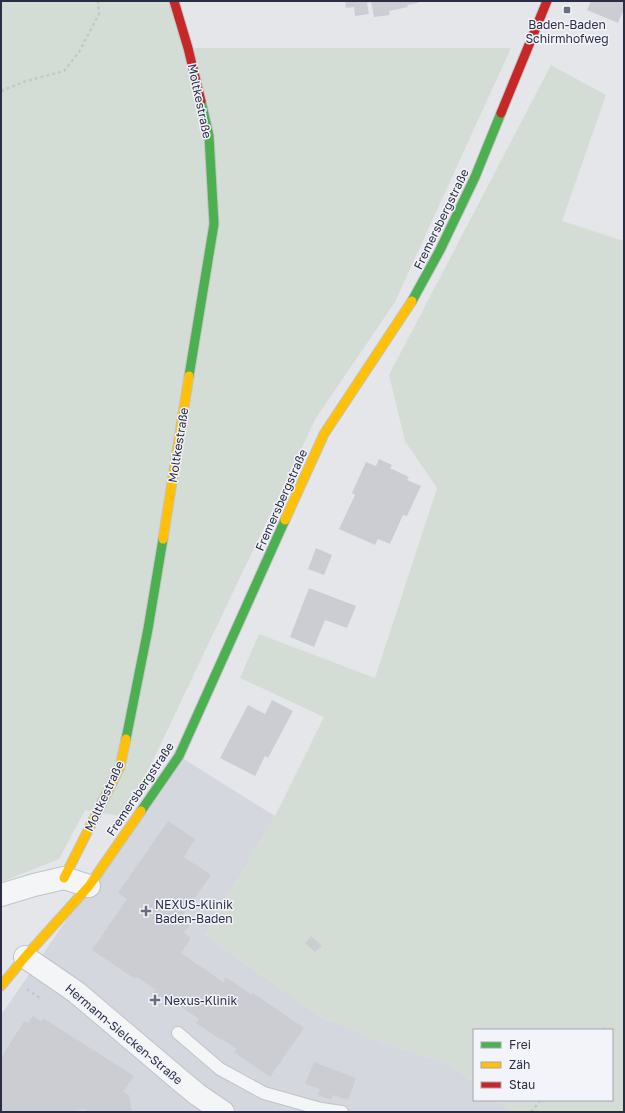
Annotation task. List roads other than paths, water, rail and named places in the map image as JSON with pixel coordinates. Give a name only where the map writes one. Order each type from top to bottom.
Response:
[{"type":"main road","name":"Moltkestraße","points":[[64,878],[120,767],[148,629],[214,224],[209,136],[188,48],[174,1]]},
{"type":"main road","name":"Fremersbergstraße","points":[[1,986],[89,886],[179,756],[324,434],[358,380],[415,297],[440,250],[475,177],[547,1]]},
{"type":"street","points":[[1,895],[64,878],[89,886]]},
{"type":"street","name":"Hermann-Sielcken-Straße","points":[[26,957],[76,992],[198,1095],[223,1112]]},
{"type":"lane","points":[[178,1033],[220,1069],[264,1093],[321,1109],[342,1112]]},
{"type":"place","name":"Baden-Baden Schirmhofweg","points":[[567,10]]},
{"type":"place","name":"NEXUS-Klinik Baden-Baden","points":[[146,911]]},
{"type":"place","name":"Nexus-Klinik","points":[[155,1000]]}]
